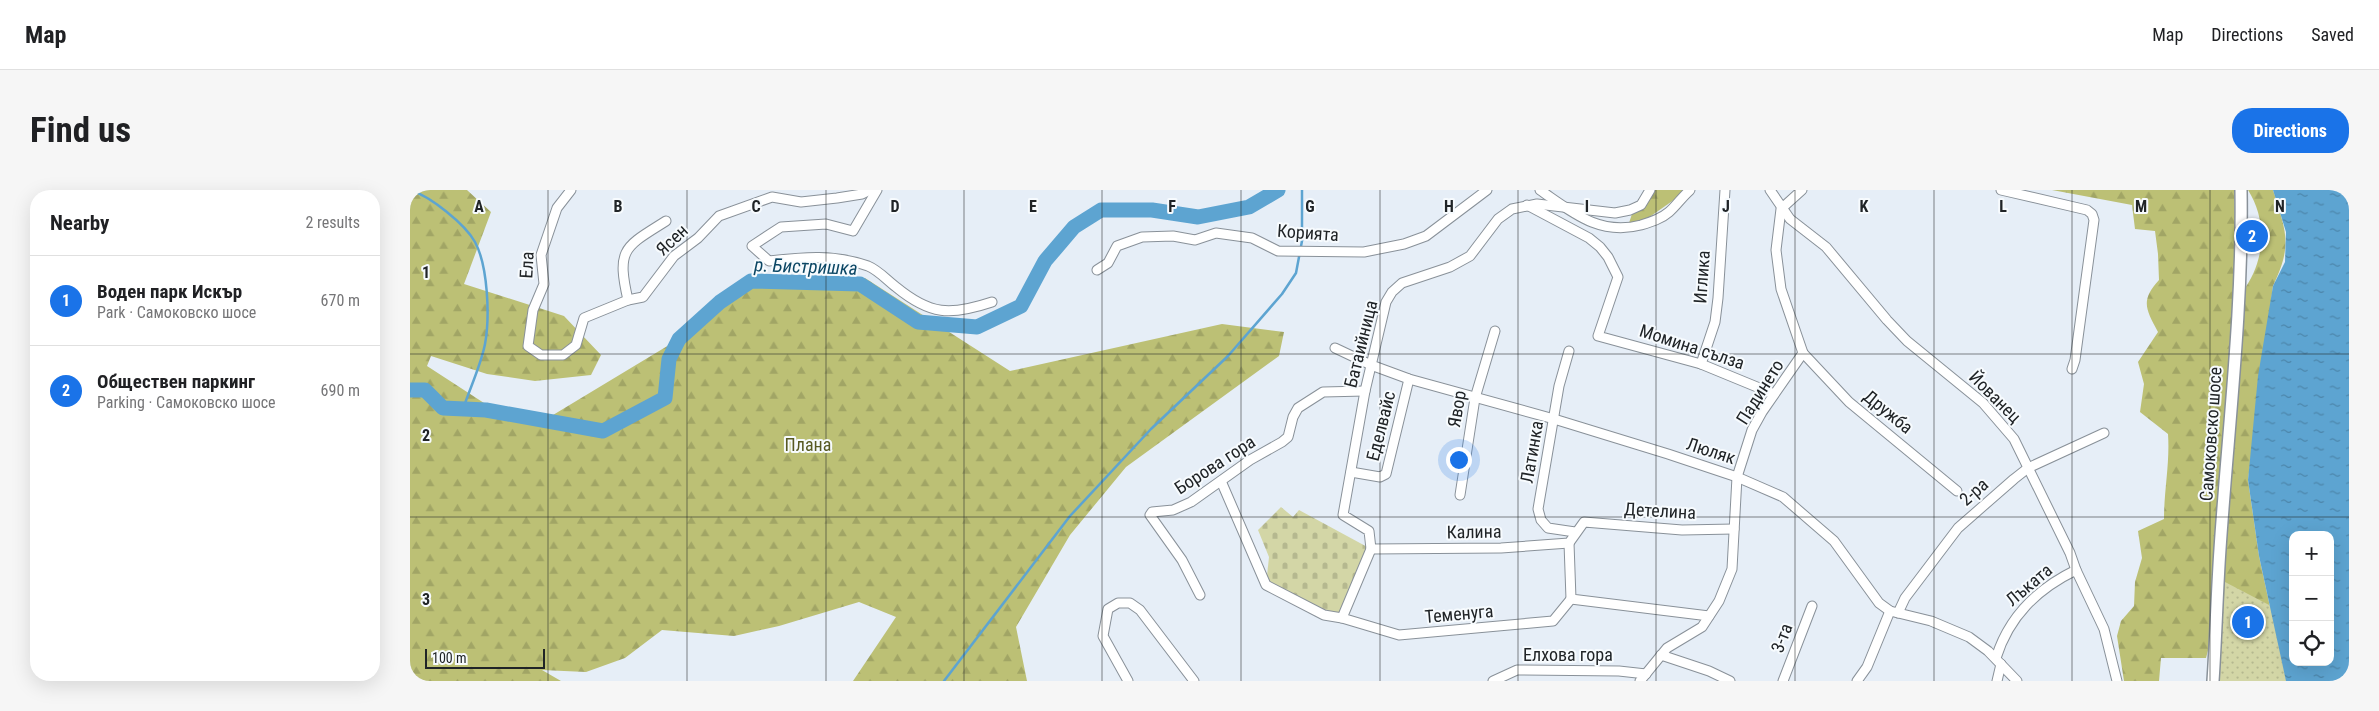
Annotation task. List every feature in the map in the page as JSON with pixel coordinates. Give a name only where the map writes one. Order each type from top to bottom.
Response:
[{"type":"main road","name":"Самоковско шосе","points":[[2213,681],[2242,230],[2241,190]]},
{"type":"street","name":"Ела","points":[[528,346],[533,310],[544,284],[541,255],[557,208],[571,190]]},
{"type":"street","name":"Ясен","points":[[528,346],[541,356],[563,355],[576,345],[584,318],[628,300],[643,297],[674,256],[698,238],[719,216],[772,197],[802,202],[862,194],[870,190]]},
{"type":"street","points":[[877,190],[853,231],[826,224],[781,227],[752,246],[769,261],[812,256],[842,258],[870,267],[906,295],[941,312],[970,310],[992,302]]},
{"type":"street","name":"Корията","points":[[1096,270],[1108,263],[1117,246],[1142,236],[1173,236],[1195,240],[1216,233],[1252,238],[1278,251],[1364,252],[1384,249],[1426,236],[1487,190]]},
{"type":"street","points":[[1540,190],[1563,208],[1602,226],[1626,228],[1657,220],[1669,212],[1690,190]]},
{"type":"street","points":[[1526,204],[1580,208],[1596,212],[1614,213],[1630,210],[1641,205],[1650,190]]},
{"type":"street","name":"Иглика","points":[[1701,364],[1715,322],[1725,190]]},
{"type":"street","name":"Йованец","points":[[1770,190],[1790,219],[1826,247],[1907,341],[1983,403],[2014,439],[2070,553],[2104,629],[2116,681]]},
{"type":"street","points":[[1782,209],[1802,190]]},
{"type":"street","points":[[2000,190],[2087,210],[2092,214],[2094,220],[2083,287],[2075,360],[2072,369]]},
{"type":"street","name":"Момина сълза","points":[[1526,204],[1589,238],[1608,257],[1618,277],[1598,336],[1701,364],[1774,394]]},
{"type":"street","name":"Батаийница","points":[[1371,549],[1369,531],[1344,516],[1365,391],[1386,302],[1392,292],[1402,283],[1450,267],[1470,256],[1498,219],[1512,209],[1526,204]]},
{"type":"street","name":"Падинето","points":[[1643,677],[1667,648],[1702,627],[1719,601],[1732,569],[1738,477],[1752,430],[1774,394],[1803,353],[1781,289],[1776,250],[1782,209]]},
{"type":"street","points":[[628,300],[622,262],[625,250],[633,242],[666,221]]},
{"type":"street","name":"Явор","points":[[1460,495],[1475,398],[1495,331]]},
{"type":"street","name":"Люляк","points":[[1335,348],[1371,365],[1409,379],[1554,419],[1738,477],[1783,497],[1834,540],[1879,603],[1894,612]]},
{"type":"street","name":"Латинка","points":[[1569,351],[1559,386],[1538,509],[1541,520],[1548,528],[1575,532]]},
{"type":"street","name":"Дружба","points":[[1803,353],[1849,402],[1957,491]]},
{"type":"street","name":"Еделвайс","points":[[1351,472],[1380,477],[1386,474],[1409,379]]},
{"type":"street","name":"Борова гора","points":[[1200,595],[1182,560],[1150,514],[1152,512],[1173,510],[1191,502],[1221,480],[1288,437],[1293,417],[1298,408],[1323,392],[1365,391]]},
{"type":"street","name":"2-ра","points":[[1857,681],[1868,667],[1894,612],[1958,528],[2028,468],[2104,433]]},
{"type":"street","name":"Теменуга","points":[[1221,480],[1266,585],[1324,615],[1342,618],[1399,635],[1554,621],[1571,599]]},
{"type":"street","name":"Детелина","points":[[1575,532],[1584,522],[1682,530],[1734,529]]},
{"type":"street","points":[[1575,532],[1569,543],[1571,599],[1709,616]]},
{"type":"street","name":"Калина","points":[[1371,549],[1501,548],[1569,543]]},
{"type":"street","points":[[1342,618],[1371,549]]},
{"type":"street","name":"Лъката","points":[[1997,681],[1998,661],[2008,626],[2020,610],[2076,570]]},
{"type":"street","points":[[1128,681],[1103,636],[1104,620],[1108,609],[1118,603],[1130,603],[1140,610],[1194,681]]},
{"type":"street","name":"3-та","points":[[1783,681],[1812,606]]},
{"type":"street","points":[[1894,612],[1932,621],[1957,631],[1980,645],[2017,681]]},
{"type":"street","points":[[1661,655],[1709,671],[1730,681]]},
{"type":"street","name":"Елхова гора","points":[[1493,681],[1517,670],[1609,670],[1643,677]]},
{"type":"green space","name":"Плана","points":[[410,190],[467,190],[491,212],[464,284],[564,316],[601,355],[591,375],[535,381],[487,374],[431,356],[427,366],[484,403],[553,415],[679,339],[720,302],[751,281],[865,278],[1010,371],[1222,324],[1284,332],[1279,356],[1126,467],[1070,535],[1016,627],[1027,681],[853,681],[896,617],[859,602],[779,626],[734,636],[662,630],[625,658],[586,672],[542,670],[561,681],[410,681]]},
{"type":"green space","points":[[1652,190],[1688,190],[1641,223],[1628,226],[1633,211]]},
{"type":"green space","points":[[2052,190],[2234,190],[2236,255],[2211,639],[2206,658],[2161,658],[2159,681],[2124,681],[2117,636],[2121,621],[2134,606],[2135,582],[2142,558],[2138,531],[2164,519],[2168,434],[2140,412],[2144,384],[2138,362],[2158,332],[2150,317],[2147,305],[2149,294],[2159,280],[2155,231],[2135,229],[2132,205]]},
{"type":"green space","points":[[2248,190],[2273,190],[2285,238],[2283,259],[2273,286],[2248,480],[2259,556],[2286,681],[2219,681],[2227,513],[2243,291],[2256,267],[2261,241],[2259,215]]},
{"type":"green space","points":[[1281,507],[1293,517],[1299,510],[1371,549],[1342,618],[1266,585],[1269,557],[1258,530]]},
{"type":"green space","points":[[2225,582],[2271,606],[2286,681],[2219,681]]},
{"type":"water","points":[[2273,190],[2349,190],[2349,681],[2286,681],[2259,556],[2248,480],[2258,376],[2273,286],[2285,262],[2286,232]]},
{"type":"waterway","points":[[410,190],[437,204],[463,227],[475,242],[483,264],[487,292],[487,333],[481,360],[463,409]]},
{"type":"waterway","name":"р. Бистришка","points":[[410,390],[425,390],[443,408],[486,410],[603,431],[665,398],[669,359],[679,339],[720,302],[751,281],[860,284],[918,322],[977,327],[1021,306],[1045,261],[1074,227],[1101,210],[1152,210],[1198,217],[1249,207],[1278,190]]},
{"type":"waterway","points":[[944,681],[1070,516],[1151,429],[1228,356],[1282,294],[1296,273],[1302,241],[1302,190]]},
{"type":"place","name":"Обществен паркинг","points":[[2252,236]]},
{"type":"place","name":"Воден парк Искър","points":[[2248,622]]}]
